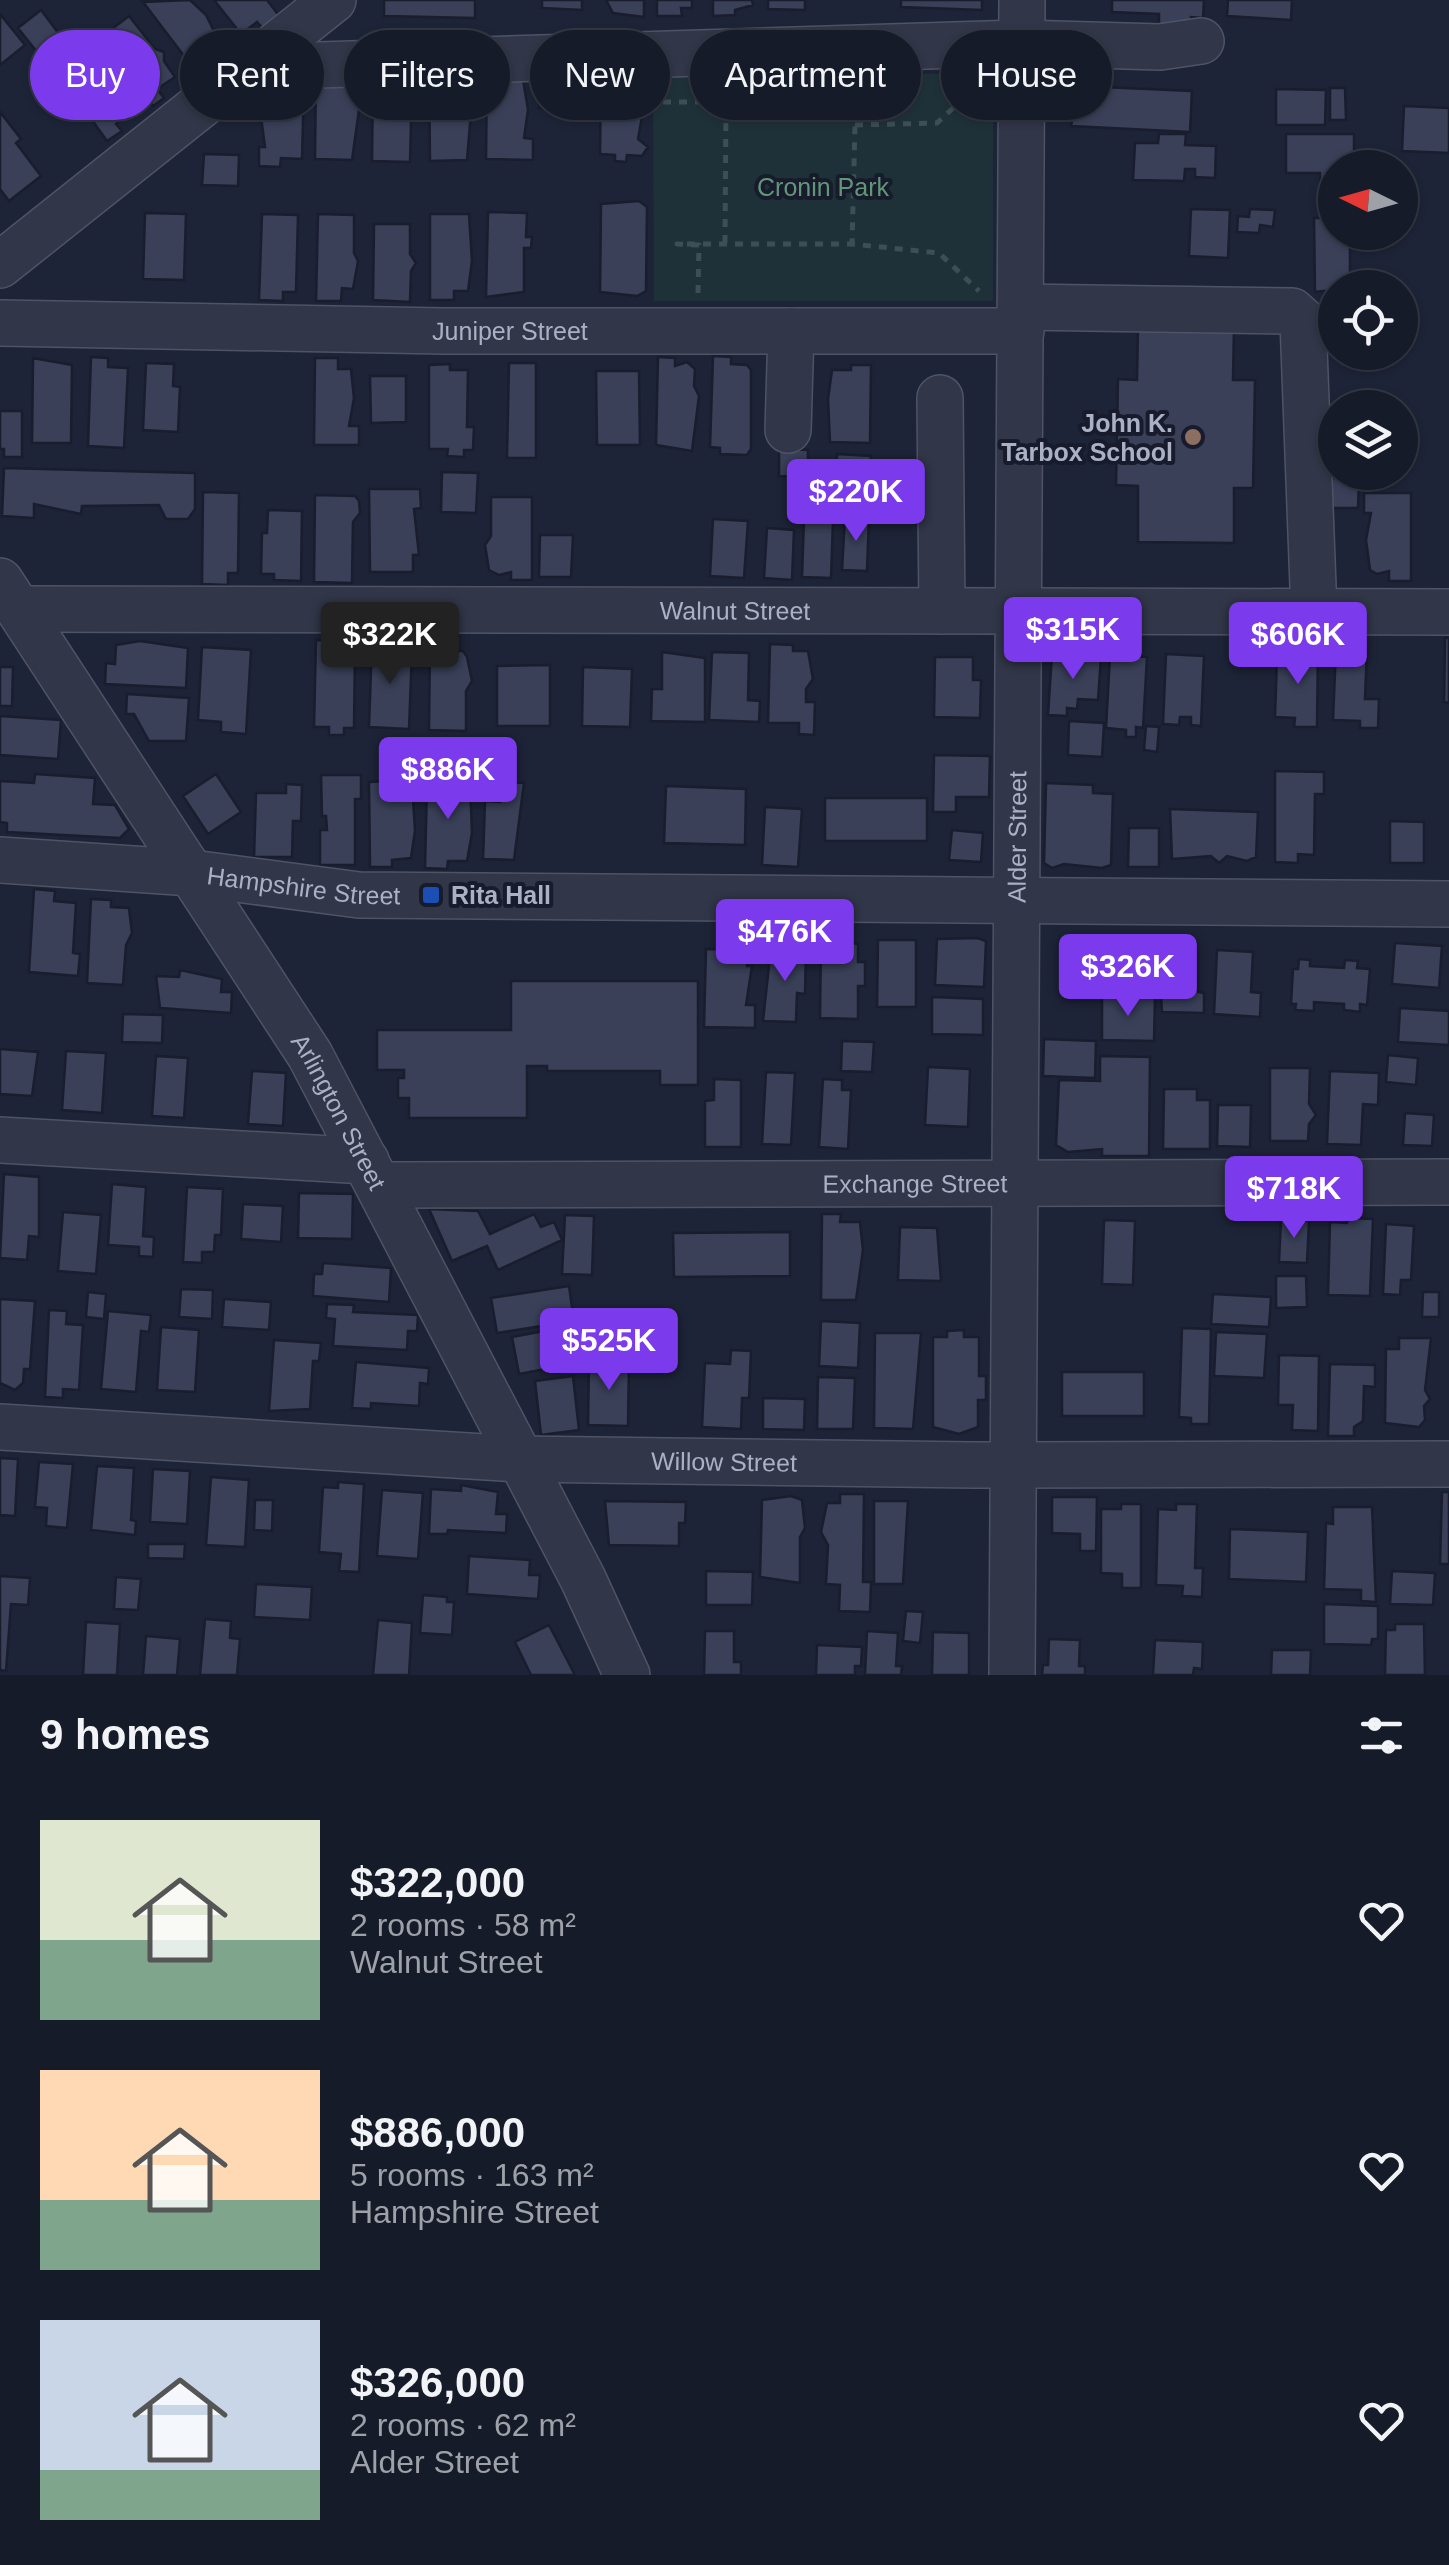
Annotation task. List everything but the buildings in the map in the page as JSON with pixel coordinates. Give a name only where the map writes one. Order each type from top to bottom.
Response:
[{"type":"street","points":[[292,30],[322,3]]},
{"type":"street","points":[[324,64],[941,43]]},
{"type":"street","points":[[1112,45],[1160,47],[1188,59]]},
{"type":"street","points":[[0,265],[185,120]]},
{"type":"street","name":"Alder Street","points":[[1012,1675],[1010,1466],[1022,120]]},
{"type":"street","name":"Juniper Street","points":[[0,323],[790,332],[1239,308],[1292,311],[1303,322],[1314,612]]},
{"type":"street","points":[[788,430],[790,332]]},
{"type":"street","points":[[940,398],[942,612]]},
{"type":"street","name":"Walnut Street","points":[[10,595],[1020,613],[1449,612]]},
{"type":"street","name":"Arlington Street","points":[[10,595],[310,1055],[518,1459],[584,1578],[626,1675]]},
{"type":"street","name":"Hampshire Street","points":[[0,860],[192,874],[359,895],[1449,904]]},
{"type":"street","name":"Exchange Street","points":[[0,1140],[373,1173],[1013,1184],[1449,1182]]},
{"type":"street","name":"Willow Street","points":[[0,1427],[518,1459],[1010,1466],[1449,1464]]},
{"type":"path","points":[[724,244],[726,101],[840,102],[849,106],[855,124],[852,244]]},
{"type":"path","points":[[855,124],[937,124],[941,120]]},
{"type":"path","points":[[698,331],[699,244],[677,244],[724,244],[852,244],[939,252],[1021,319]]},
{"type":"green space","name":"Cronin Park","points":[[670,73],[690,73],[690,120],[921,120],[921,74],[941,74],[941,120],[993,120],[993,301],[654,301],[653,120],[670,120]]},
{"type":"place","name":"John K. Tarbox School","points":[[1193,437]]},
{"type":"place","name":"Rita Hall","points":[[431,895]]}]
